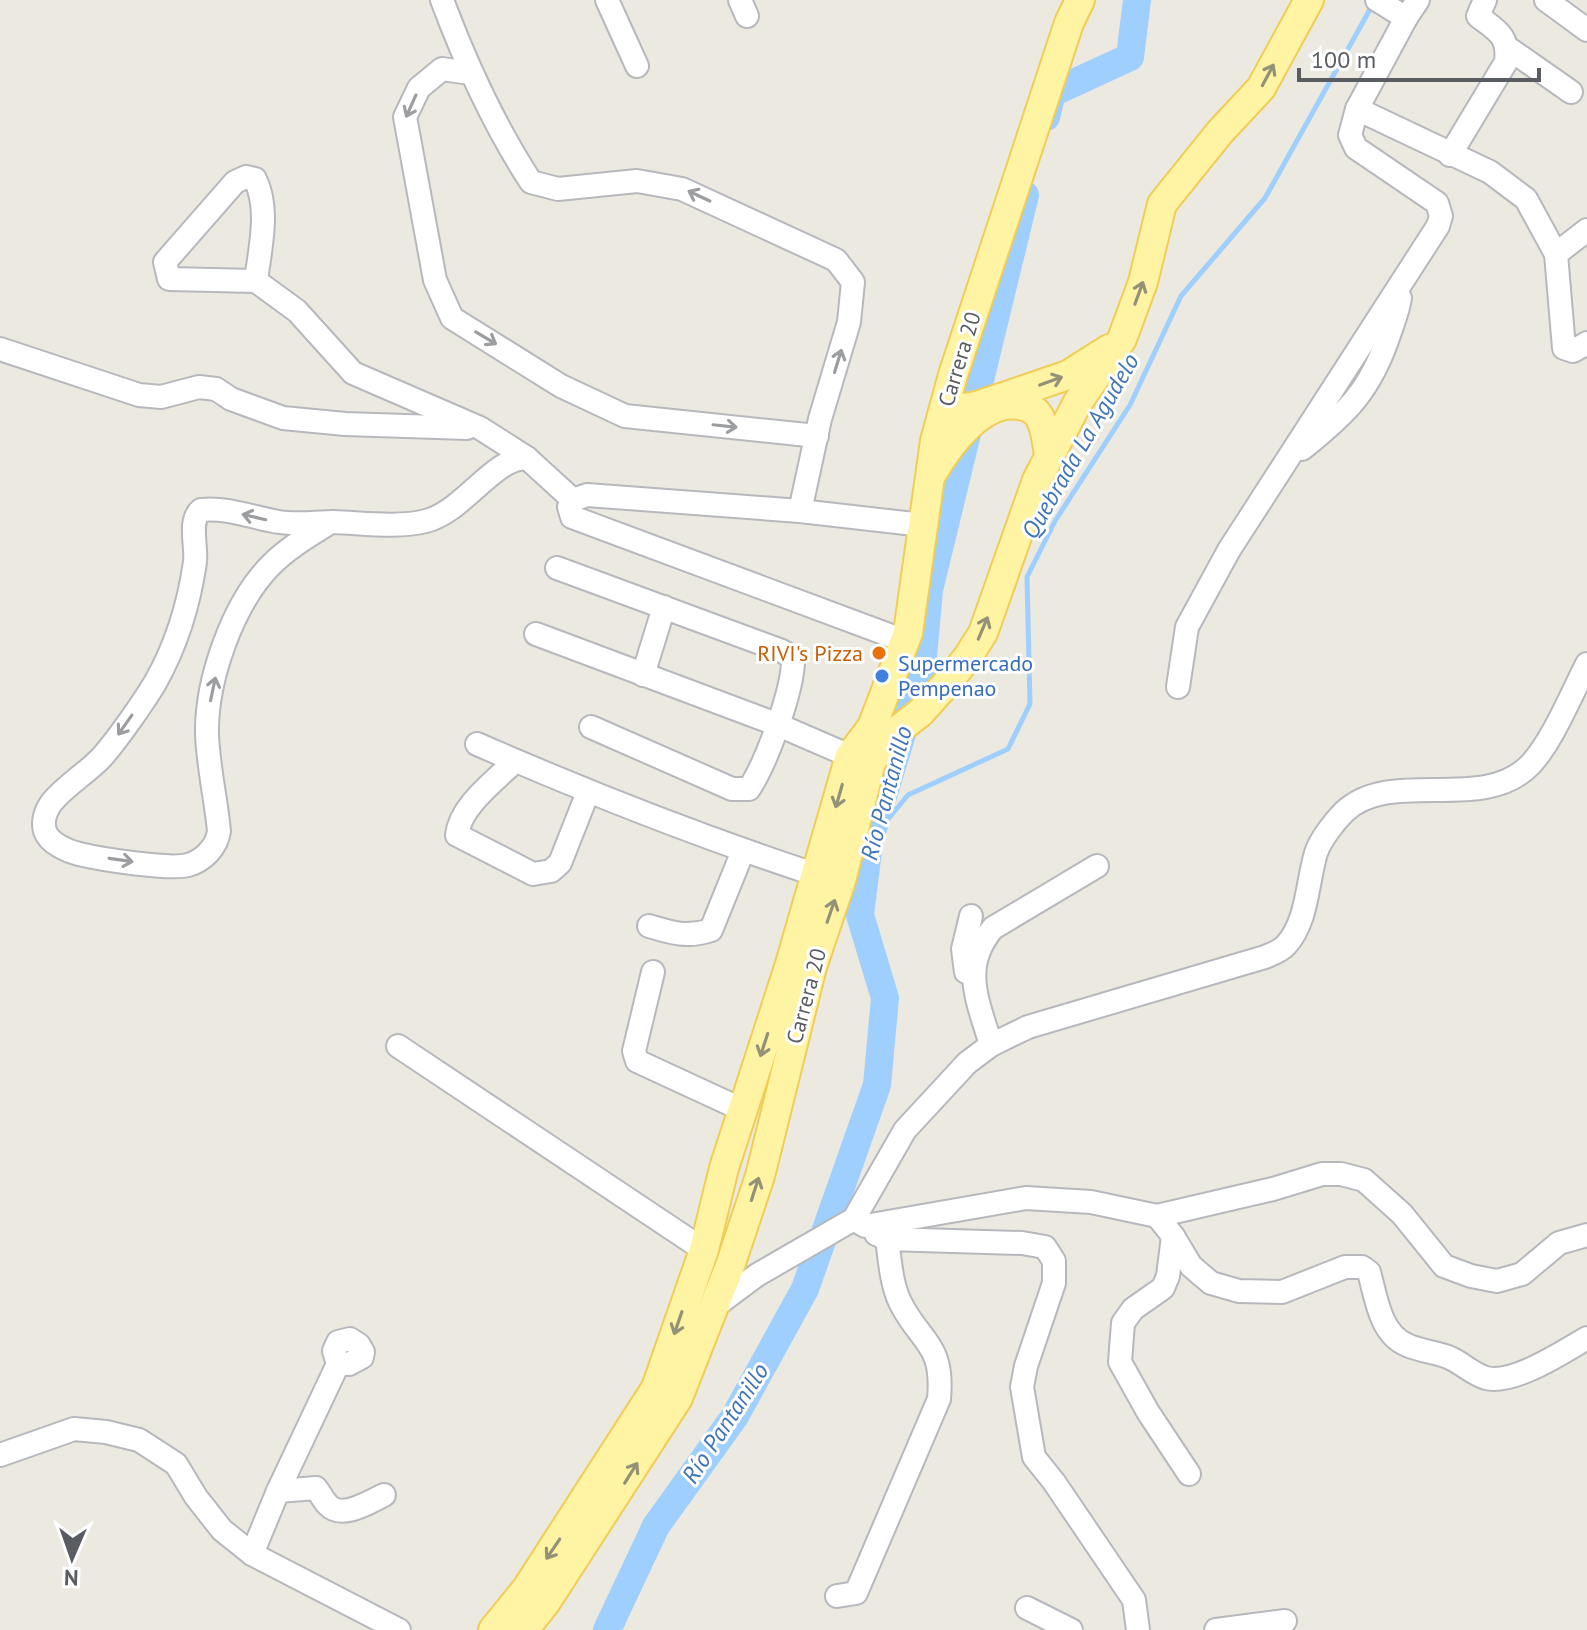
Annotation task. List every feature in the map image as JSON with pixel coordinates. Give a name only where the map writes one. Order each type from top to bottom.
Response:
[{"type":"main road","points":[[881,732],[920,713],[967,658],[983,633],[1037,480],[1078,402],[1122,339],[1143,282],[1162,204],[1210,143],[1261,88],[1309,0]]},
{"type":"main road","name":"Carrera 20","points":[[493,1630],[527,1588],[656,1388],[704,1250],[724,1168],[817,875],[860,759],[881,732],[905,641],[935,441],[1070,8]]},
{"type":"main road","points":[[971,421],[1068,375],[1122,339]]},
{"type":"main road","points":[[947,398],[953,406],[963,409],[971,421]]},
{"type":"main road","points":[[930,477],[971,421],[998,407],[1016,404],[1030,408],[1039,416],[1049,455]]},
{"type":"main road","name":"Carrera 20","points":[[524,1630],[581,1550],[678,1398],[731,1263],[760,1176],[812,967],[841,881],[860,759]]},
{"type":"street","points":[[442,0],[470,73],[510,150],[531,182],[558,189],[637,181],[682,189],[836,260],[853,282],[849,322],[800,511]]},
{"type":"street","points":[[607,0],[637,66]]},
{"type":"street","points":[[1178,687],[1187,627],[1229,550],[1438,226],[1441,216],[1437,203],[1356,148],[1350,135],[1357,109],[1412,9],[1377,0]]},
{"type":"street","points":[[1450,155],[1506,62],[1508,48],[1505,38],[1478,16],[1485,0]]},
{"type":"street","points":[[1546,0],[1587,30]]},
{"type":"street","points":[[1508,48],[1571,92]]},
{"type":"street","points":[[470,73],[442,69],[419,88],[405,117],[435,280],[452,318],[561,386],[625,416],[817,436]]},
{"type":"street","points":[[1357,109],[1490,172],[1526,199],[1556,254],[1564,348],[1573,351],[1587,343]]},
{"type":"street","points":[[256,281],[262,235],[262,194],[255,179],[246,177],[235,182],[165,262],[169,279],[256,281],[297,311],[353,373],[480,428],[527,458],[573,500]]},
{"type":"street","points":[[1556,254],[1587,230]]},
{"type":"street","points":[[0,349],[139,395],[161,397],[199,387],[216,389],[231,399],[283,418],[345,424],[480,428]]},
{"type":"street","points":[[331,522],[299,542],[270,566],[234,620],[224,645],[207,733],[219,831],[217,842],[209,852],[188,865],[163,866],[77,854],[48,837],[44,827],[52,802],[102,757],[154,685],[172,650],[189,594],[195,558],[194,519],[201,510],[213,509],[282,523],[331,522],[424,522],[446,514],[495,471],[518,458],[527,458]]},
{"type":"street","points":[[905,641],[572,517],[569,507],[573,500],[587,495],[800,511],[923,525]]},
{"type":"street","points":[[557,568],[782,651],[793,658],[793,672],[776,724],[757,777],[749,789],[732,789],[591,727]]},
{"type":"street","points":[[643,675],[664,607]]},
{"type":"street","points":[[536,634],[776,724],[860,759]]},
{"type":"street","points":[[854,1224],[905,1130],[967,1063],[991,1045],[1028,1027],[1265,957],[1285,948],[1296,931],[1309,890],[1317,849],[1344,812],[1373,797],[1405,790],[1481,789],[1510,779],[1529,766],[1542,748],[1587,664]]},
{"type":"street","points":[[477,744],[588,792],[743,851],[817,875]]},
{"type":"street","points":[[515,761],[468,808],[458,825],[457,835],[533,874],[551,871],[560,863],[588,792]]},
{"type":"street","points":[[649,926],[676,935],[695,935],[711,930],[743,851]]},
{"type":"street","points":[[974,987],[975,958],[980,943],[993,928],[1097,866]]},
{"type":"street","points":[[971,916],[963,949],[963,967],[974,987],[991,1045]]},
{"type":"street","points":[[653,972],[634,1051],[637,1061],[743,1110]]},
{"type":"street","points":[[398,1046],[704,1250]]},
{"type":"street","points":[[714,1307],[757,1275],[854,1224],[1026,1198],[1091,1202],[1157,1216],[1273,1189],[1322,1174],[1341,1174],[1364,1180],[1402,1214],[1444,1266],[1497,1281],[1522,1274],[1559,1243],[1587,1235]]},
{"type":"street","points":[[1157,1216],[1191,1266],[1211,1283],[1239,1291],[1282,1292],[1345,1267],[1362,1267],[1369,1272],[1384,1322],[1394,1339],[1409,1347],[1450,1357],[1483,1377],[1498,1380],[1510,1377],[1587,1338]]},
{"type":"street","points":[[854,1224],[887,1239],[1022,1243],[1045,1247],[1050,1254],[1054,1261],[1054,1283],[1022,1387],[1034,1457],[1134,1600],[1138,1630]]},
{"type":"street","points":[[1173,1236],[1168,1276],[1163,1288],[1133,1309],[1123,1323],[1120,1362],[1189,1474]]},
{"type":"street","points":[[837,1596],[856,1593],[939,1399],[942,1374],[935,1352],[900,1302],[887,1239]]},
{"type":"street","points":[[252,1554],[338,1364]]},
{"type":"street","points":[[0,1455],[74,1429],[139,1440],[176,1464],[196,1497],[222,1530],[252,1554],[399,1630]]},
{"type":"street","points":[[278,1491],[316,1488],[328,1506],[338,1512],[384,1495]]},
{"type":"street","points":[[1027,1608],[1071,1630]]},
{"type":"street","points":[[1216,1630],[1285,1621]]},
{"type":"waterway","name":"Río Pantanillo","points":[[1046,117],[1052,93],[1130,57],[1137,0]]},
{"type":"waterway","name":"Quebrada La Agudelo","points":[[869,842],[908,795],[1008,749],[1030,704],[1027,577],[1055,521],[1130,405],[1181,296],[1265,198],[1373,4]]},
{"type":"waterway","name":"Río Pantanillo","points":[[607,1630],[656,1526],[735,1416],[805,1289],[877,1085],[885,998],[860,915],[869,842],[922,668],[929,590],[1025,195]]},
{"type":"place","name":"RIVI's Pizza","points":[[879,653]]},
{"type":"place","name":"Supermercado Pempenao","points":[[882,676]]}]
